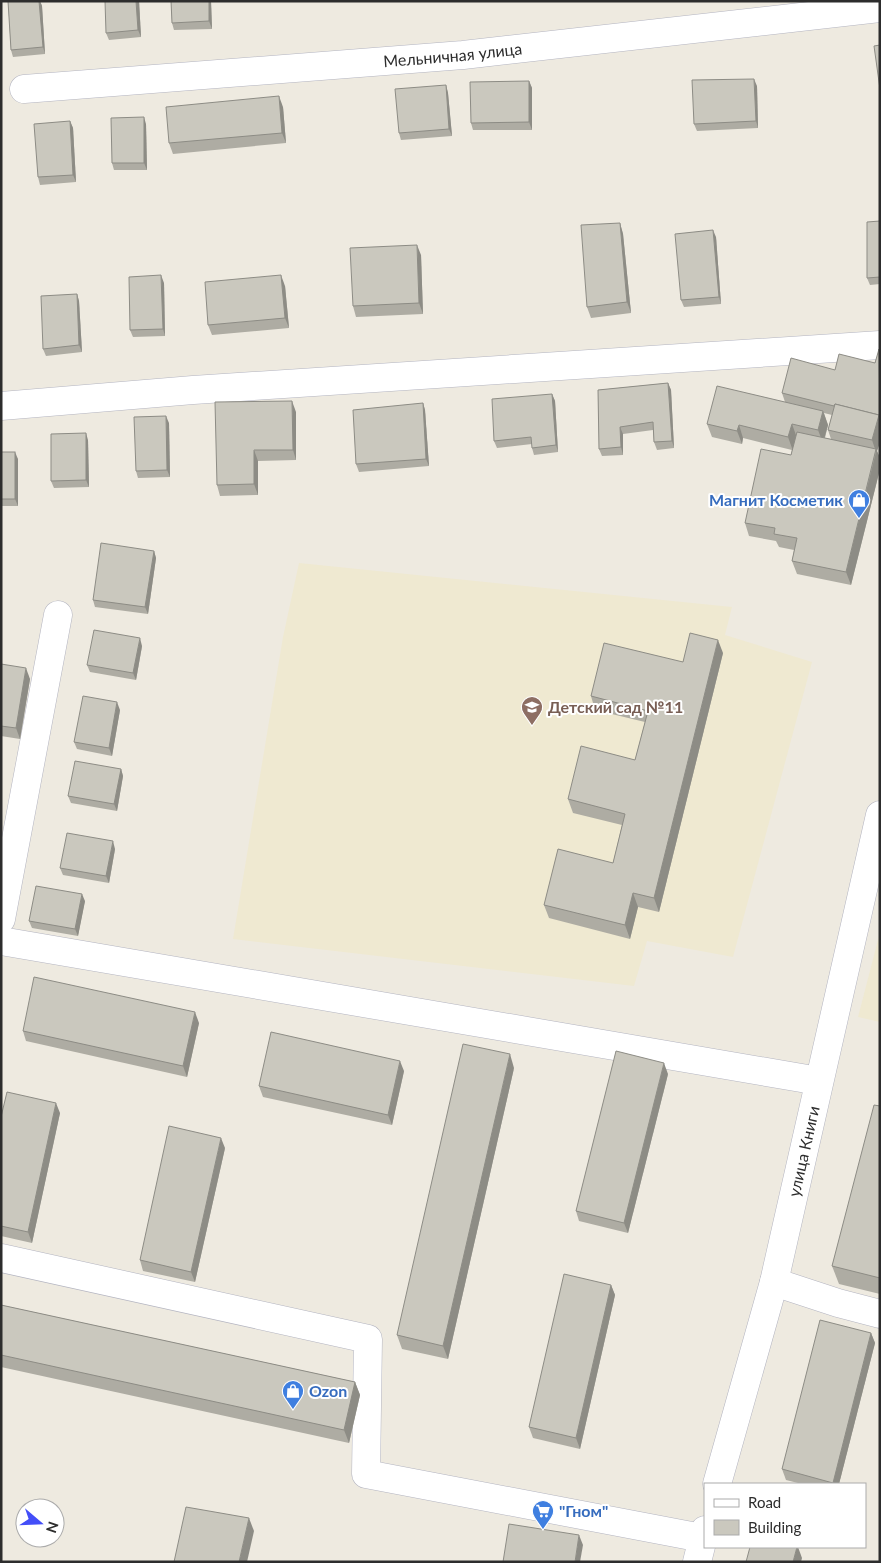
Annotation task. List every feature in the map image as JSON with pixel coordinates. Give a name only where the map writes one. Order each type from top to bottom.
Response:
[{"type":"street","name":"Мельничная улица","points":[[24,89],[463,55],[880,8]]},
{"type":"street","points":[[1,406],[203,389],[880,345]]},
{"type":"street","points":[[1,919],[58,615]]},
{"type":"street","name":"улица Книги","points":[[718,1483],[774,1282],[880,815]]},
{"type":"street","points":[[1,941],[819,1081]]},
{"type":"street","points":[[1,1258],[368,1339],[366,1474],[701,1543]]},
{"type":"street","points":[[774,1282],[880,1314]]},
{"type":"shaded area","name":"Детский сад №11","points":[[299,563],[732,607],[725,635],[812,662],[733,957],[647,941],[634,986],[233,939],[283,637]]},
{"type":"shaded area","points":[[880,932],[880,1022],[858,1017]]},
{"type":"building","points":[[8,1],[39,1],[43,47],[11,50]]},
{"type":"building","points":[[105,1],[136,1],[138,30],[106,33]]},
{"type":"building","points":[[171,1],[209,1],[209,21],[172,23]]},
{"type":"building","points":[[880,45],[880,89],[874,46]]},
{"type":"building","points":[[754,79],[756,121],[694,124],[692,80]]},
{"type":"building","points":[[529,81],[529,122],[471,123],[470,82]]},
{"type":"building","points":[[446,85],[449,129],[399,133],[395,89]]},
{"type":"building","points":[[279,96],[282,133],[169,143],[166,107]]},
{"type":"building","points":[[144,117],[144,163],[112,163],[111,118]]},
{"type":"building","points":[[70,121],[73,175],[38,177],[34,124]]},
{"type":"building","points":[[880,221],[880,277],[867,278],[867,222]]},
{"type":"building","points":[[620,223],[627,302],[587,307],[581,225]]},
{"type":"building","points":[[713,230],[719,297],[681,300],[675,234]]},
{"type":"building","points":[[417,245],[419,303],[353,306],[350,248]]},
{"type":"building","points":[[161,275],[163,329],[130,330],[129,277]]},
{"type":"building","points":[[281,275],[285,318],[208,325],[205,282]]},
{"type":"building","points":[[77,294],[79,345],[43,349],[41,296]]},
{"type":"building","points":[[879,349],[880,418],[879,415],[782,393],[791,358],[835,370],[839,354],[875,363]]},
{"type":"building","points":[[668,383],[672,441],[654,442],[653,422],[620,427],[621,447],[599,449],[598,390]]},
{"type":"building","points":[[717,386],[823,411],[818,430],[792,424],[788,437],[739,425],[737,431],[707,424]]},
{"type":"building","points":[[552,394],[556,445],[532,448],[531,437],[494,441],[492,399]]},
{"type":"building","points":[[292,401],[293,450],[254,450],[254,484],[217,485],[215,402]]},
{"type":"building","points":[[423,403],[426,459],[356,464],[353,410]]},
{"type":"building","points":[[835,404],[879,415],[872,440],[828,430]]},
{"type":"building","points":[[166,416],[167,470],[136,471],[134,417]]},
{"type":"building","points":[[797,432],[876,449],[846,572],[792,561],[797,538],[774,534],[775,528],[745,523],[761,449],[791,455]]},
{"type":"building","points":[[86,433],[86,480],[51,481],[51,434]]},
{"type":"building","points":[[1,452],[15,452],[15,499],[1,499]]},
{"type":"building","points":[[101,543],[154,551],[145,607],[93,600]]},
{"type":"building","points":[[94,630],[140,638],[133,673],[87,665]]},
{"type":"building","points":[[690,633],[718,640],[654,898],[633,893],[625,925],[544,905],[558,849],[613,863],[625,814],[568,799],[581,746],[635,760],[648,711],[591,696],[604,643],[683,662]]},
{"type":"building","points":[[1,664],[26,668],[16,728],[1,726]]},
{"type":"building","points":[[83,696],[117,702],[109,748],[74,742]]},
{"type":"building","points":[[75,761],[121,769],[114,804],[68,796]]},
{"type":"building","points":[[67,833],[113,841],[106,876],[60,868]]},
{"type":"building","points":[[36,886],[82,894],[75,929],[29,921]]},
{"type":"building","points":[[34,977],[195,1012],[183,1066],[23,1031]]},
{"type":"building","points":[[271,1032],[400,1061],[388,1115],[259,1086]]},
{"type":"building","points":[[463,1044],[510,1054],[443,1346],[397,1335]]},
{"type":"building","points":[[616,1051],[664,1063],[624,1223],[576,1211]]},
{"type":"building","points":[[7,1092],[56,1103],[28,1232],[1,1226],[1,1117]]},
{"type":"building","points":[[874,1105],[880,1106],[880,1278],[832,1266]]},
{"type":"building","points":[[169,1126],[221,1138],[191,1272],[140,1260]]},
{"type":"building","points":[[564,1274],[611,1285],[576,1438],[529,1427]]},
{"type":"building","points":[[1,1305],[355,1382],[344,1430],[1,1355]]},
{"type":"building","points":[[820,1320],[871,1333],[833,1483],[782,1469]]},
{"type":"building","points":[[186,1507],[249,1518],[239,1562],[174,1562]]},
{"type":"building","points":[[509,1524],[579,1535],[575,1562],[503,1562]]},
{"type":"building","points":[[750,1548],[797,1548],[793,1562],[746,1562]]},
{"type":"place","name":"Магнит Косметик","points":[[859,519]]},
{"type":"place","name":"Детский сад №11","points":[[532,726]]},
{"type":"place","name":"Ozon","points":[[293,1410]]},
{"type":"place","name":"\"Гном\"","points":[[543,1530]]}]
